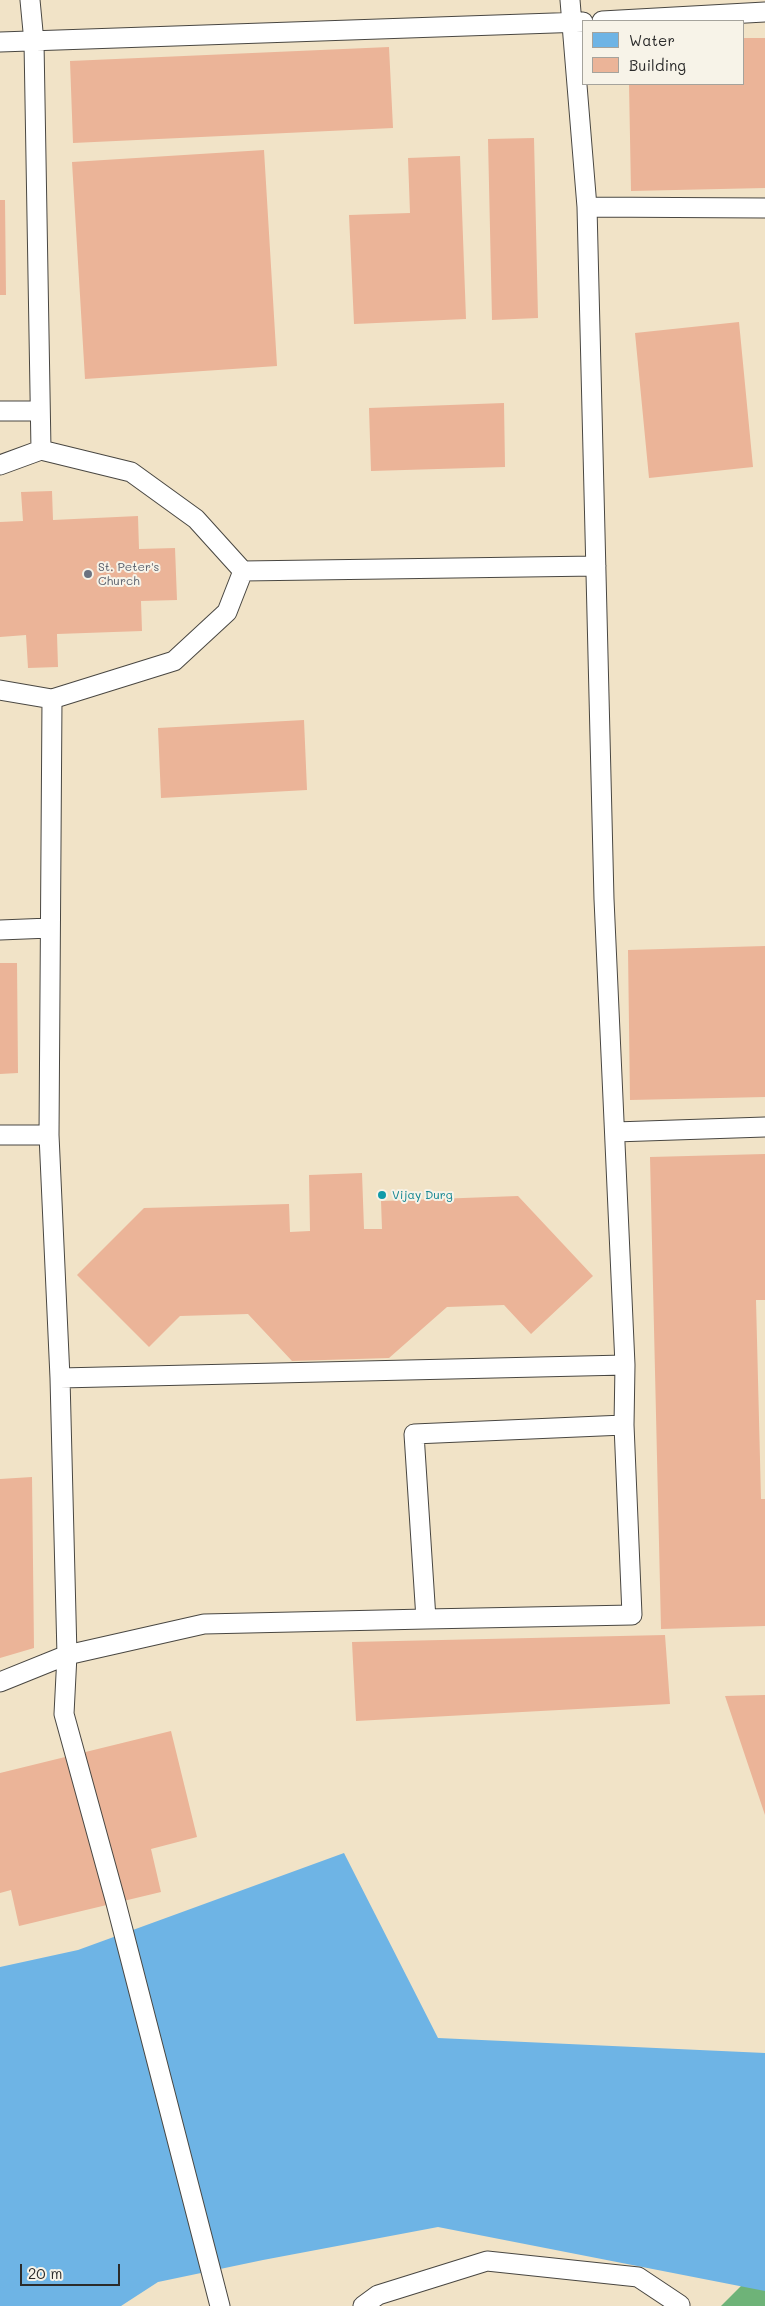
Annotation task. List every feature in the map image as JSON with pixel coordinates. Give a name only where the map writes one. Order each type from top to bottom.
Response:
[{"type":"lane","points":[[30,0],[34,42],[41,450]]},
{"type":"lane","points":[[0,1682],[67,1655],[204,1624],[632,1615],[624,1425],[625,1365],[604,899],[587,207],[577,23],[570,0]]},
{"type":"lane","points":[[620,20],[765,12]]},
{"type":"lane","points":[[0,42],[577,23]]},
{"type":"lane","points":[[587,207],[765,208]]},
{"type":"lane","points":[[0,411],[40,411]]},
{"type":"lane","points":[[0,465],[41,450],[131,472],[196,518],[243,571],[596,566]]},
{"type":"lane","points":[[0,690],[52,699],[174,660],[227,612],[243,571]]},
{"type":"lane","points":[[52,699],[49,1135],[60,1378],[67,1655],[64,1714],[116,1903],[220,2306]]},
{"type":"lane","points":[[0,930],[50,928]]},
{"type":"lane","points":[[615,1132],[765,1126]]},
{"type":"lane","points":[[0,1135],[49,1135]]},
{"type":"lane","points":[[60,1378],[625,1365]]},
{"type":"lane","points":[[426,1619],[414,1434],[624,1425]]},
{"type":"lane","points":[[363,2306],[378,2295],[487,2261],[638,2277],[680,2305]]},
{"type":"green space","points":[[765,2262],[765,2306],[721,2306]]},
{"type":"water","points":[[344,1853],[438,2038],[765,2053],[765,2291],[438,2227],[158,2282],[121,2306],[0,2306],[0,1967],[78,1950]]},
{"type":"building","points":[[745,38],[765,38],[765,188],[631,191],[629,85],[745,85]]},
{"type":"building","points":[[389,47],[393,128],[73,143],[70,61]]},
{"type":"building","points":[[534,138],[538,318],[492,320],[488,139]]},
{"type":"building","points":[[264,150],[277,366],[85,379],[72,162]]},
{"type":"building","points":[[460,156],[466,319],[354,324],[349,215],[410,213],[408,158]]},
{"type":"building","points":[[0,200],[5,200],[6,295],[0,295]]},
{"type":"building","points":[[739,322],[753,467],[649,478],[635,333]]},
{"type":"building","points":[[504,403],[505,467],[371,471],[369,408]]},
{"type":"building","name":"St. Peter's Church","points":[[52,491],[53,520],[138,516],[139,549],[175,548],[177,600],[141,601],[142,631],[57,634],[58,667],[28,668],[26,635],[0,637],[0,522],[23,521],[21,492]]},
{"type":"building","points":[[304,720],[307,790],[161,798],[158,728]]},
{"type":"building","points":[[765,946],[765,1097],[630,1100],[628,950]]},
{"type":"building","points":[[0,963],[17,963],[18,1073],[0,1074]]},
{"type":"building","points":[[765,1154],[765,1300],[756,1300],[761,1499],[765,1499],[765,1626],[661,1629],[650,1157]]},
{"type":"building","points":[[362,1173],[364,1229],[382,1229],[381,1201],[518,1196],[593,1276],[531,1334],[504,1305],[447,1307],[389,1358],[292,1361],[248,1314],[180,1316],[149,1347],[77,1275],[144,1208],[289,1204],[290,1232],[310,1231],[309,1175]]},
{"type":"building","points":[[32,1477],[34,1648],[0,1658],[0,1479]]},
{"type":"building","points":[[665,1635],[670,1704],[356,1721],[352,1642]]},
{"type":"building","points":[[765,1695],[765,1815],[725,1696]]},
{"type":"building","points":[[171,1731],[197,1837],[151,1849],[161,1892],[19,1926],[11,1890],[0,1893],[0,1773]]},
{"type":"place","name":"St. Peter's Church","points":[[88,574]]},
{"type":"place","name":"Vijay Durg","points":[[382,1195]]}]
